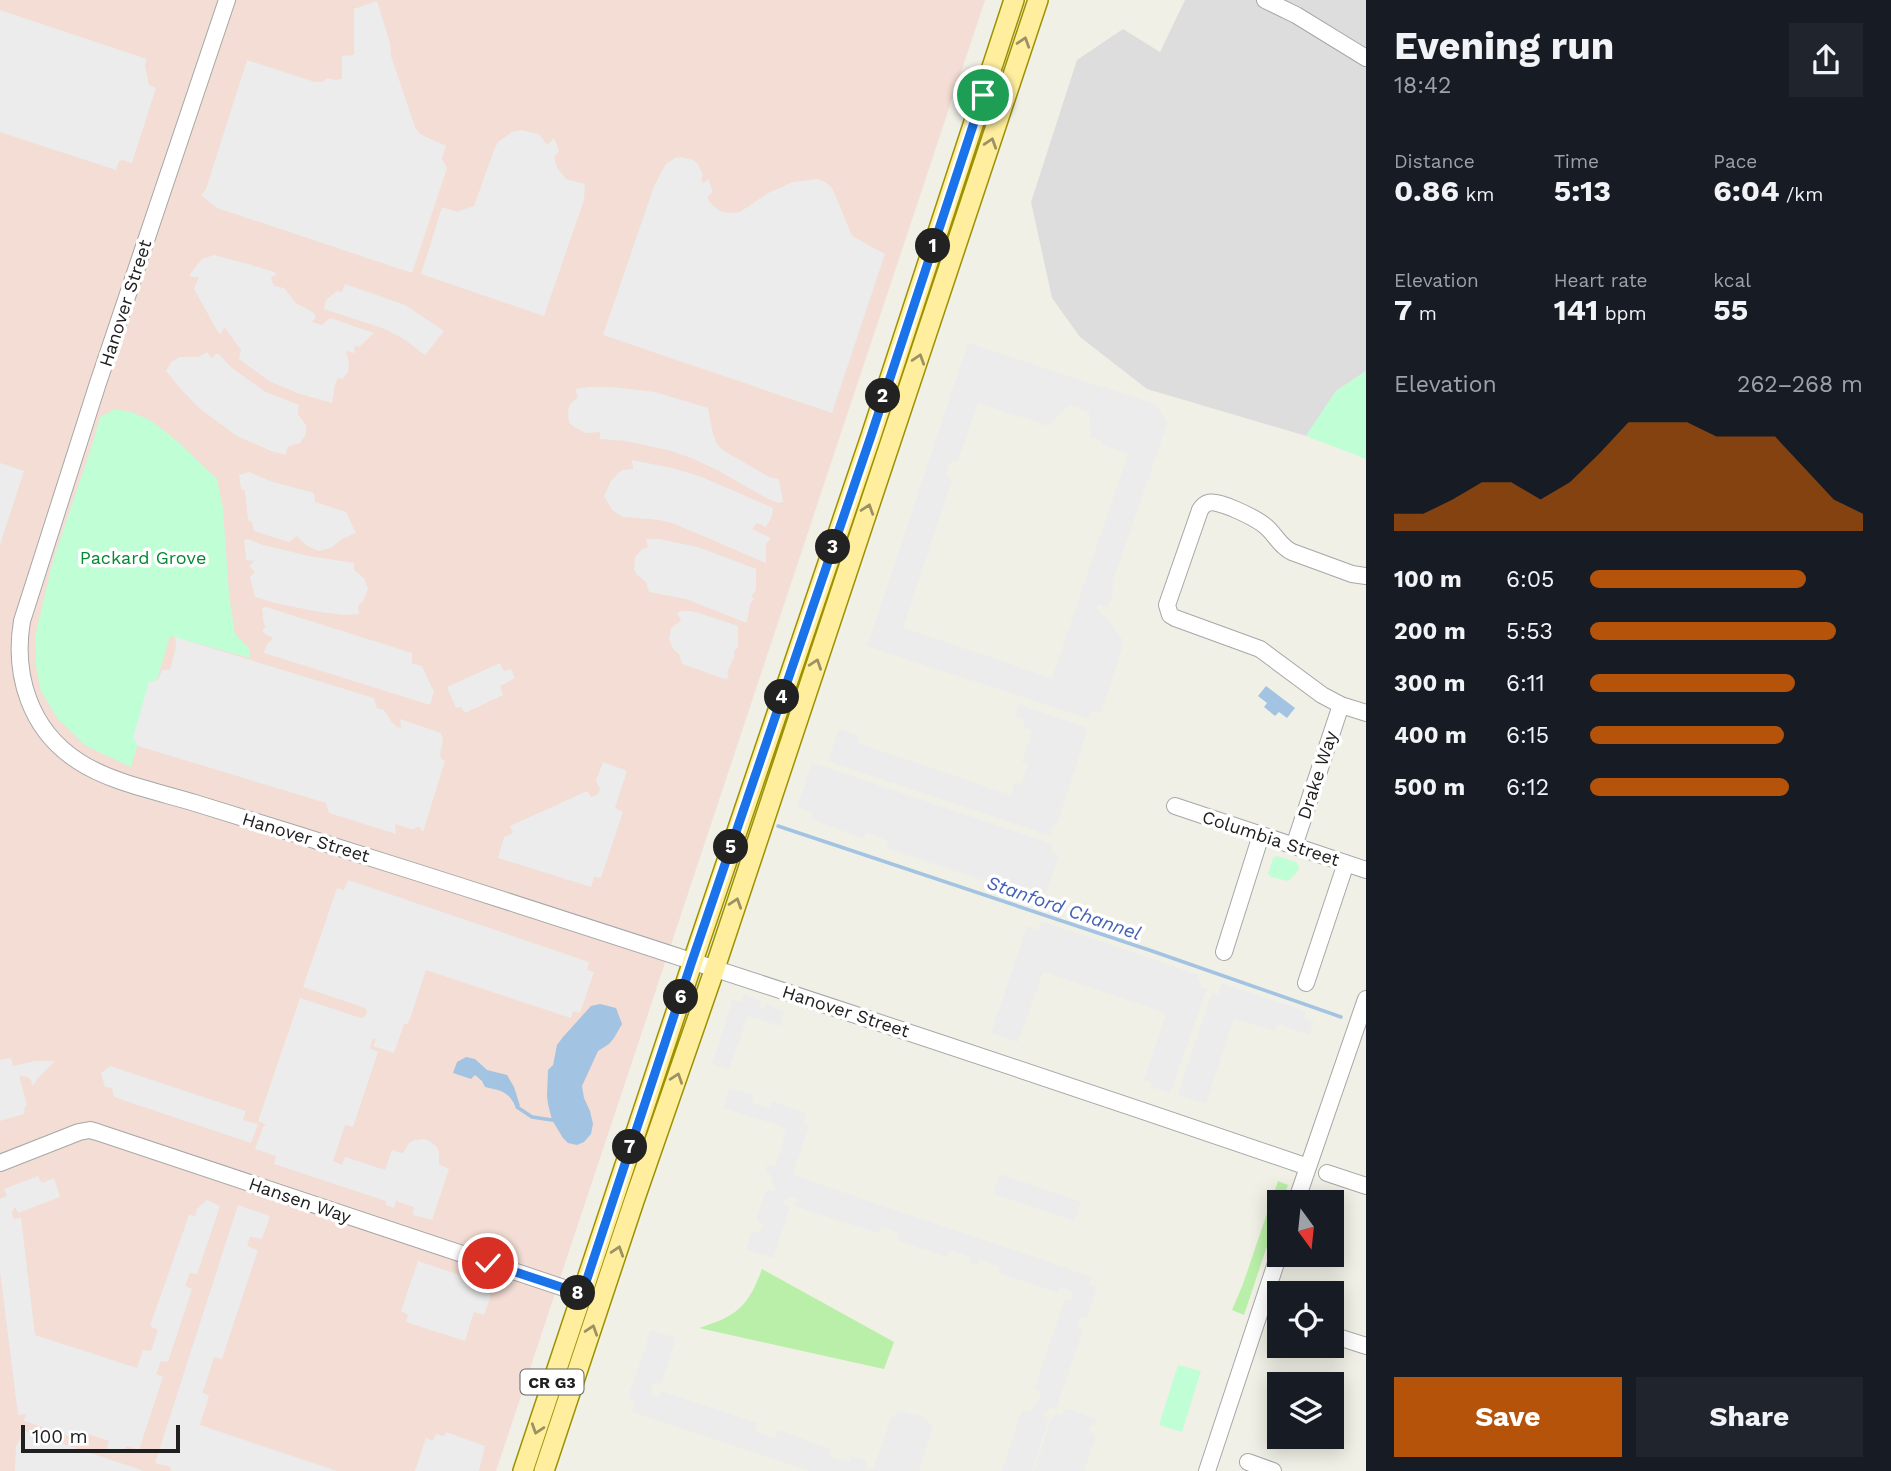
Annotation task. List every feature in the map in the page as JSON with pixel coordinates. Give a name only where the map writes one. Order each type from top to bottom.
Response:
[{"type":"main road","name":"CR G3","points":[[523,1471],[1014,0]]},
{"type":"main road","name":"CR G3","points":[[544,1471],[1038,0]]},
{"type":"main road","points":[[876,418],[889,447]]},
{"type":"street","name":"Hanover Street","points":[[227,0],[131,283],[22,621],[19,641],[25,690],[33,712],[65,751],[101,773],[715,968],[1308,1167]]},
{"type":"street","points":[[1265,0],[1296,15],[1366,58]]},
{"type":"street","points":[[1366,576],[1352,574],[1292,552],[1285,548],[1267,526],[1209,502],[1199,510],[1168,601],[1170,615],[1183,623],[1260,649],[1322,695],[1366,713]]},
{"type":"street","name":"Drake Way","points":[[1294,846],[1341,705]]},
{"type":"street","name":"Columbia Street","points":[[1175,806],[1366,870]]},
{"type":"street","points":[[1224,952],[1261,835]]},
{"type":"street","points":[[1306,983],[1346,863]]},
{"type":"street","points":[[1300,1190],[1362,1028],[1366,999]]},
{"type":"street","name":"Hansen Way","points":[[0,1163],[90,1130],[601,1301]]},
{"type":"street","points":[[1327,1173],[1366,1186]]},
{"type":"street","points":[[1207,1471],[1275,1267]]},
{"type":"street","points":[[1344,1339],[1366,1346]]},
{"type":"street","points":[[1248,1462],[1273,1471]]},
{"type":"shaded area","points":[[0,0],[985,0],[496,1471],[0,1471]]},
{"type":"shaded area","points":[[1185,0],[1366,0],[1366,371],[1336,391],[1306,436],[1147,389],[1080,337],[1052,298],[1031,202],[1077,60],[1123,29],[1160,52]]},
{"type":"shaded area","points":[[377,1],[390,43],[391,56],[415,127],[420,134],[446,146],[442,159],[447,168],[412,273],[217,208],[201,195],[206,189],[247,60],[315,82],[328,78],[342,79],[342,56],[354,55],[354,9]]},
{"type":"shaded area","points":[[0,10],[147,59],[145,66],[149,85],[156,88],[132,163],[119,161],[116,170],[0,132]]},
{"type":"shaded area","points":[[521,130],[539,134],[547,145],[554,138],[559,151],[554,158],[558,169],[566,179],[585,184],[584,200],[544,316],[421,274],[442,207],[457,212],[474,206],[498,142],[512,132]]},
{"type":"shaded area","points":[[681,157],[698,164],[703,183],[708,179],[713,192],[708,199],[712,205],[720,211],[730,213],[740,212],[768,193],[793,182],[817,179],[825,182],[832,188],[852,236],[885,254],[832,413],[603,335],[654,186],[666,164]]},
{"type":"shaded area","points":[[214,255],[274,272],[277,275],[271,279],[274,286],[284,288],[296,303],[314,313],[316,317],[312,322],[322,325],[330,318],[374,333],[359,347],[354,346],[355,353],[346,351],[348,372],[343,379],[338,378],[332,403],[269,381],[239,359],[241,350],[224,327],[221,334],[218,332],[194,289],[199,277],[191,277],[190,274],[202,259]]},
{"type":"shaded area","points":[[345,284],[405,305],[444,331],[425,355],[385,329],[324,309],[326,300],[337,291],[342,292]]},
{"type":"shaded area","points":[[968,343],[1155,404],[1168,422],[1112,584],[1114,590],[1108,607],[1099,604],[1097,608],[1107,617],[1124,642],[1101,713],[1091,711],[1089,719],[867,646]],"holes":[[[978,403],[1049,426],[1069,405],[1089,412],[1091,437],[1102,440],[1101,444],[1128,454],[1052,678],[903,628],[952,480],[946,473],[949,463],[958,461]]]},
{"type":"shaded area","points":[[207,352],[212,358],[219,354],[232,368],[264,391],[299,405],[298,414],[306,425],[306,434],[300,443],[287,447],[286,455],[271,451],[237,436],[199,408],[166,371],[171,362],[179,357],[198,357]]},
{"type":"shaded area","points":[[590,387],[655,392],[708,408],[717,444],[724,451],[769,477],[779,479],[783,502],[768,499],[694,459],[668,450],[600,439],[600,432],[586,433],[574,427],[569,423],[568,411],[570,404],[578,397],[575,389]]},
{"type":"shaded area","points":[[632,460],[702,477],[773,508],[766,527],[757,523],[752,529],[771,538],[766,544],[766,563],[675,524],[623,517],[612,510],[604,496],[618,473],[633,469]]},
{"type":"shaded area","points":[[0,463],[24,471],[0,545]]},
{"type":"shaded area","points":[[249,472],[270,481],[314,493],[315,502],[346,512],[356,533],[331,548],[318,551],[297,536],[289,542],[254,531],[252,522],[248,520],[245,491],[241,489],[239,475]]},
{"type":"shaded area","points":[[646,539],[698,547],[756,569],[756,590],[751,597],[755,598],[750,604],[747,622],[686,599],[649,592],[646,582],[634,570],[635,557],[648,547]]},
{"type":"shaded area","points":[[244,540],[309,556],[354,563],[354,570],[364,578],[368,589],[358,606],[359,614],[319,612],[255,597],[250,577],[255,572],[249,566],[254,561],[246,560]]},
{"type":"shaded area","points":[[266,607],[412,653],[412,663],[422,666],[434,692],[430,705],[264,653],[273,638],[262,631],[266,626],[262,608]]},
{"type":"shaded area","points":[[677,613],[699,613],[738,626],[738,647],[733,653],[735,655],[727,672],[729,678],[725,679],[682,664],[669,639],[671,628],[681,621]]},
{"type":"shaded area","points":[[175,637],[374,698],[377,708],[384,710],[397,727],[401,728],[400,719],[441,733],[443,741],[440,755],[445,761],[423,832],[419,827],[414,830],[395,824],[396,834],[329,813],[326,803],[138,746],[133,738],[149,682],[158,680],[162,670],[170,670],[176,646]]},
{"type":"shaded area","points":[[500,663],[504,671],[511,669],[515,678],[500,686],[503,695],[465,713],[461,707],[456,708],[447,687]]},
{"type":"shaded area","points":[[1019,704],[1087,728],[1058,822],[1050,836],[828,761],[839,729],[859,736],[857,743],[1011,795],[1014,783],[1021,785],[1028,764],[1022,762],[1032,730],[1023,727],[1024,720],[1015,717]]},
{"type":"shaded area","points":[[603,762],[627,771],[615,808],[623,812],[601,878],[594,877],[591,887],[498,858],[504,837],[513,833],[510,826],[587,791],[591,797],[598,794],[600,789],[596,781]]},
{"type":"shaded area","points":[[812,763],[1053,844],[1052,852],[1059,855],[1046,894],[1038,892],[1036,898],[886,848],[888,841],[866,833],[864,839],[810,819],[812,812],[797,807]]},
{"type":"shaded area","points":[[348,880],[589,962],[587,970],[594,972],[580,1013],[573,1011],[571,1018],[426,970],[410,1019],[404,1024],[394,1053],[373,1046],[376,1039],[373,1038],[370,1048],[378,1052],[353,1127],[345,1125],[333,1161],[342,1165],[345,1157],[385,1170],[392,1150],[404,1152],[414,1140],[425,1139],[431,1142],[437,1147],[439,1164],[449,1169],[432,1220],[413,1215],[414,1207],[396,1201],[394,1208],[386,1205],[386,1201],[274,1164],[276,1156],[255,1149],[266,1125],[258,1121],[300,998],[365,1017],[365,1008],[303,987],[337,888],[344,890]]},
{"type":"shaded area","points":[[1041,921],[1199,975],[1197,980],[1201,983],[1200,987],[1207,989],[1170,1093],[1151,1087],[1151,1082],[1144,1080],[1166,1013],[1043,972],[1018,1042],[991,1033],[1027,926],[1038,930]]},
{"type":"shaded area","points":[[1222,983],[1306,1011],[1305,1019],[1314,1022],[1309,1035],[1278,1024],[1274,1031],[1234,1018],[1206,1104],[1178,1095],[1212,993],[1218,995]]},
{"type":"shaded area","points":[[744,995],[761,1001],[760,1008],[764,1009],[766,1004],[785,1011],[780,1026],[748,1016],[729,1069],[712,1064],[733,999],[741,1002]]},
{"type":"shaded area","points":[[11,1058],[13,1066],[35,1061],[55,1061],[33,1086],[28,1077],[19,1076],[27,1105],[24,1114],[0,1121],[0,1060]]},
{"type":"shaded area","points":[[110,1066],[246,1111],[243,1120],[258,1124],[251,1143],[114,1097],[112,1088],[105,1087],[101,1073]]},
{"type":"shaded area","points":[[729,1088],[754,1095],[752,1103],[767,1108],[770,1107],[771,1101],[806,1113],[803,1123],[809,1126],[793,1175],[1092,1277],[1089,1284],[1097,1287],[1087,1318],[1080,1317],[1077,1327],[1083,1330],[1056,1409],[1051,1408],[1043,1415],[1049,1419],[1032,1471],[1002,1471],[1022,1410],[1030,1412],[1038,1401],[1041,1392],[1034,1389],[1065,1299],[1073,1299],[1071,1291],[1060,1287],[1058,1293],[998,1273],[999,1267],[980,1260],[977,1266],[969,1263],[970,1257],[950,1250],[947,1257],[898,1240],[899,1233],[881,1227],[878,1233],[795,1206],[797,1199],[792,1197],[783,1203],[790,1207],[773,1258],[746,1250],[752,1231],[759,1233],[763,1225],[756,1220],[766,1190],[775,1191],[770,1174],[765,1173],[767,1165],[775,1166],[786,1132],[781,1126],[723,1108]]},
{"type":"shaded area","points":[[1000,1174],[1081,1202],[1074,1221],[993,1194]]},
{"type":"shaded area","points":[[38,1176],[42,1183],[54,1178],[60,1197],[18,1213],[15,1207],[12,1212],[13,1219],[21,1218],[35,1335],[137,1368],[143,1350],[151,1351],[158,1330],[150,1326],[189,1215],[195,1216],[197,1209],[207,1200],[220,1206],[197,1274],[190,1273],[185,1286],[192,1289],[168,1362],[161,1361],[156,1374],[163,1377],[139,1450],[126,1446],[123,1454],[107,1449],[109,1441],[85,1433],[81,1444],[73,1441],[74,1438],[24,1421],[26,1414],[18,1415],[0,1272],[0,1199],[7,1196],[4,1189]]},
{"type":"shaded area","points":[[238,1205],[270,1216],[262,1239],[250,1237],[247,1246],[258,1250],[222,1359],[214,1357],[202,1392],[209,1396],[200,1425],[337,1471],[171,1471],[170,1467],[155,1463]]},
{"type":"shaded area","points":[[418,1261],[486,1284],[484,1292],[491,1295],[484,1315],[474,1312],[465,1341],[406,1322],[408,1315],[401,1311]]},
{"type":"shaded area","points":[[651,1330],[676,1338],[661,1384],[654,1383],[651,1393],[656,1398],[661,1391],[757,1423],[755,1431],[774,1438],[778,1430],[831,1449],[829,1456],[849,1462],[852,1456],[867,1461],[866,1468],[872,1469],[891,1417],[905,1412],[923,1417],[932,1428],[919,1471],[810,1471],[632,1412],[635,1401],[628,1398]]},
{"type":"shaded area","points":[[1065,1408],[1097,1419],[1089,1430],[1096,1436],[1084,1471],[1034,1471],[1051,1419],[1056,1414],[1062,1415]]},
{"type":"shaded area","points":[[25,1431],[144,1471],[15,1471],[16,1446]]},
{"type":"shaded area","points":[[446,1432],[485,1446],[479,1471],[415,1471],[426,1438],[433,1441],[436,1434],[444,1436]]},
{"type":"green space","points":[[1366,371],[1366,459],[1306,436],[1336,391]]},
{"type":"green space","name":"Packard Grove","points":[[115,409],[150,420],[217,479],[223,509],[229,594],[235,634],[250,649],[250,658],[170,636],[131,767],[86,746],[57,718],[41,691],[36,666],[35,637],[52,564],[100,417]]},
{"type":"green space","points":[[1277,856],[1296,862],[1299,866],[1298,871],[1288,881],[1268,874],[1273,858]]},
{"type":"green space","points":[[1278,1181],[1288,1185],[1286,1190],[1275,1190]]},
{"type":"green space","points":[[1267,1213],[1267,1246],[1244,1315],[1232,1310]]},
{"type":"green space","points":[[762,1269],[894,1342],[884,1369],[699,1328],[723,1319],[740,1308],[752,1293]]},
{"type":"green space","points":[[1178,1365],[1201,1371],[1182,1432],[1159,1425]]},
{"type":"water","points":[[1266,686],[1295,708],[1287,718],[1279,712],[1275,716],[1264,707],[1267,703],[1258,696]]},
{"type":"water","points":[[600,1004],[616,1008],[622,1024],[609,1044],[598,1051],[582,1086],[593,1124],[591,1134],[577,1145],[568,1143],[563,1138],[552,1120],[547,1096],[548,1070],[553,1065],[557,1045],[563,1037],[591,1006]]},
{"type":"water","points":[[466,1057],[475,1059],[487,1070],[507,1075],[520,1106],[516,1107],[504,1092],[485,1087],[475,1075],[471,1079],[453,1073],[457,1062]]},
{"type":"waterway","name":"Stanford Channel","points":[[778,826],[1341,1017]]},
{"type":"waterway","points":[[516,1103],[517,1107],[532,1117],[552,1120]]},
{"type":"route","points":[[488,1263],[582,1294],[983,95]]}]
